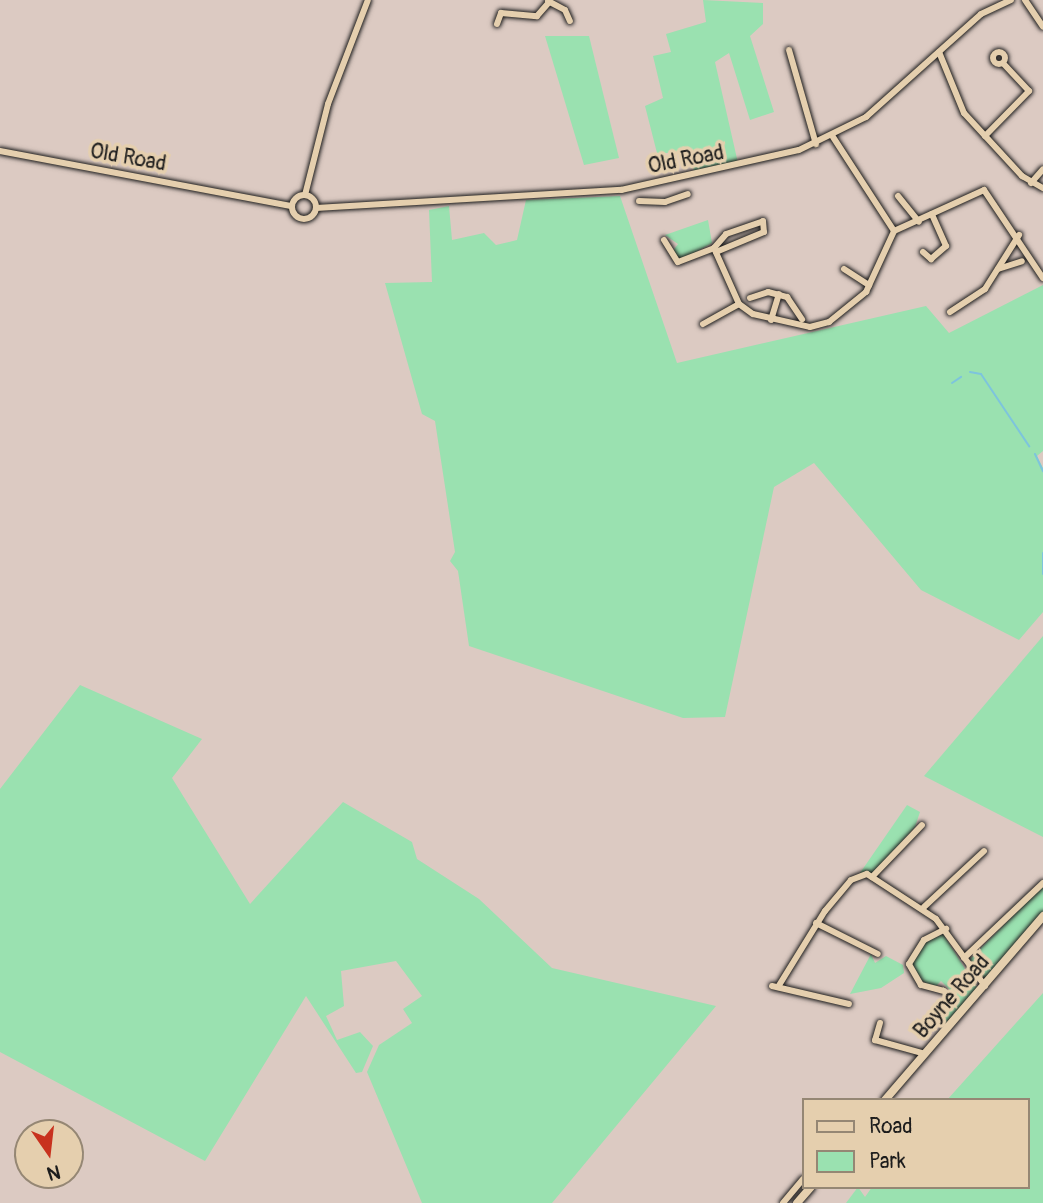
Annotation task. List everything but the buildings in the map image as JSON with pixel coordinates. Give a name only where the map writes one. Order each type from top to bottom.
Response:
[{"type":"street","points":[[291,206],[305,195],[328,104],[368,0]]},
{"type":"street","name":"Old Road","points":[[0,151],[291,206],[302,220],[316,208],[677,182],[833,137],[881,104],[981,14],[1011,0]]},
{"type":"street","points":[[1024,0],[1043,27]]},
{"type":"street","points":[[497,24],[501,13],[537,16],[548,1],[565,10],[570,21]]},
{"type":"street","points":[[789,50],[816,144]]},
{"type":"street","points":[[939,52],[959,104],[985,136],[1031,183],[1043,188]]},
{"type":"street","points":[[985,136],[1029,91],[1003,62]]},
{"type":"street","points":[[833,137],[894,231]]},
{"type":"street","points":[[1031,183],[1043,169]]},
{"type":"street","points":[[677,182],[680,197]]},
{"type":"street","points":[[715,250],[739,303],[771,320],[791,326],[828,322],[869,285],[894,231],[919,222],[984,190],[1019,235],[1043,278]]},
{"type":"street","points":[[639,201],[688,194]]},
{"type":"street","points":[[305,195],[316,208]]},
{"type":"street","points":[[898,196],[919,222]]},
{"type":"street","points":[[923,252],[931,259],[946,246],[932,214]]},
{"type":"street","points":[[664,240],[678,262],[715,250],[764,232],[763,221],[726,234],[715,250]]},
{"type":"street","points":[[950,312],[978,296],[1019,235]]},
{"type":"street","points":[[998,270],[1022,261]]},
{"type":"street","points":[[844,269],[869,285]]},
{"type":"street","points":[[771,320],[779,294]]},
{"type":"street","points":[[750,298],[779,294]]},
{"type":"street","points":[[779,294],[802,319]]},
{"type":"street","points":[[703,324],[739,303]]},
{"type":"street","points":[[872,877],[922,825]]},
{"type":"street","points":[[924,907],[984,851]]},
{"type":"street","points":[[849,1004],[775,986],[816,923],[856,876],[872,877],[924,907],[946,929],[985,986]]},
{"type":"street","points":[[964,958],[1043,883]]},
{"type":"street","name":"Boyne Road","points":[[887,1098],[1043,916]]},
{"type":"street","points":[[816,923],[878,954]]},
{"type":"street","points":[[944,991],[921,985],[909,964],[924,940],[946,929]]},
{"type":"street","points":[[880,1023],[875,1040],[925,1054]]},
{"type":"street","points":[[783,1203],[802,1180]]},
{"type":"street","points":[[797,1203],[809,1189]]},
{"type":"green space","points":[[703,0],[763,3],[763,24],[750,36],[774,112],[750,120],[729,53],[715,62],[738,163],[695,174],[688,153],[657,153],[645,106],[663,98],[653,56],[671,52],[666,34],[706,22]]},
{"type":"green space","points":[[545,36],[589,36],[619,158],[584,165]]},
{"type":"green space","points":[[620,196],[677,363],[926,306],[949,333],[1043,285],[1043,451],[1037,456],[1043,468],[1043,612],[1019,640],[921,590],[814,463],[774,487],[725,717],[683,718],[469,646],[458,571],[450,561],[455,552],[435,421],[422,414],[385,283],[432,282],[429,210],[449,206],[452,240],[484,233],[496,245],[517,240],[526,200]]},
{"type":"green space","points":[[708,220],[712,243],[680,261],[672,252],[678,244],[665,235]]},
{"type":"green space","points":[[1043,636],[1043,837],[924,776]]},
{"type":"green space","points":[[80,685],[202,739],[172,778],[250,904],[343,802],[412,842],[417,859],[479,899],[552,968],[716,1006],[552,1203],[422,1203],[367,1072],[379,1045],[412,1023],[403,1009],[422,996],[396,961],[341,971],[344,1006],[326,1016],[337,1040],[360,1032],[373,1046],[362,1072],[356,1073],[306,996],[205,1161],[0,1052],[0,789]]},
{"type":"green space","points":[[907,805],[920,812],[915,827],[871,875],[860,873]]},
{"type":"green space","points":[[1043,886],[1043,912],[988,978],[980,977],[970,959]]},
{"type":"green space","points":[[943,934],[978,989],[943,1026],[937,1023],[949,989],[941,981],[935,987],[920,980],[912,963],[924,943]]},
{"type":"green space","points":[[871,954],[875,963],[886,956],[903,965],[904,973],[881,988],[850,994]]},
{"type":"green space","points":[[1043,993],[1043,1203],[846,1203],[856,1189],[865,1197],[871,1189],[1029,1189],[1029,1098],[949,1098]]},
{"type":"waterway","points":[[970,372],[981,374],[1029,446]]},
{"type":"waterway","points":[[952,383],[961,377]]},
{"type":"waterway","points":[[1035,454],[1043,471]]},
{"type":"waterway","points":[[1043,553],[1043,574]]}]
